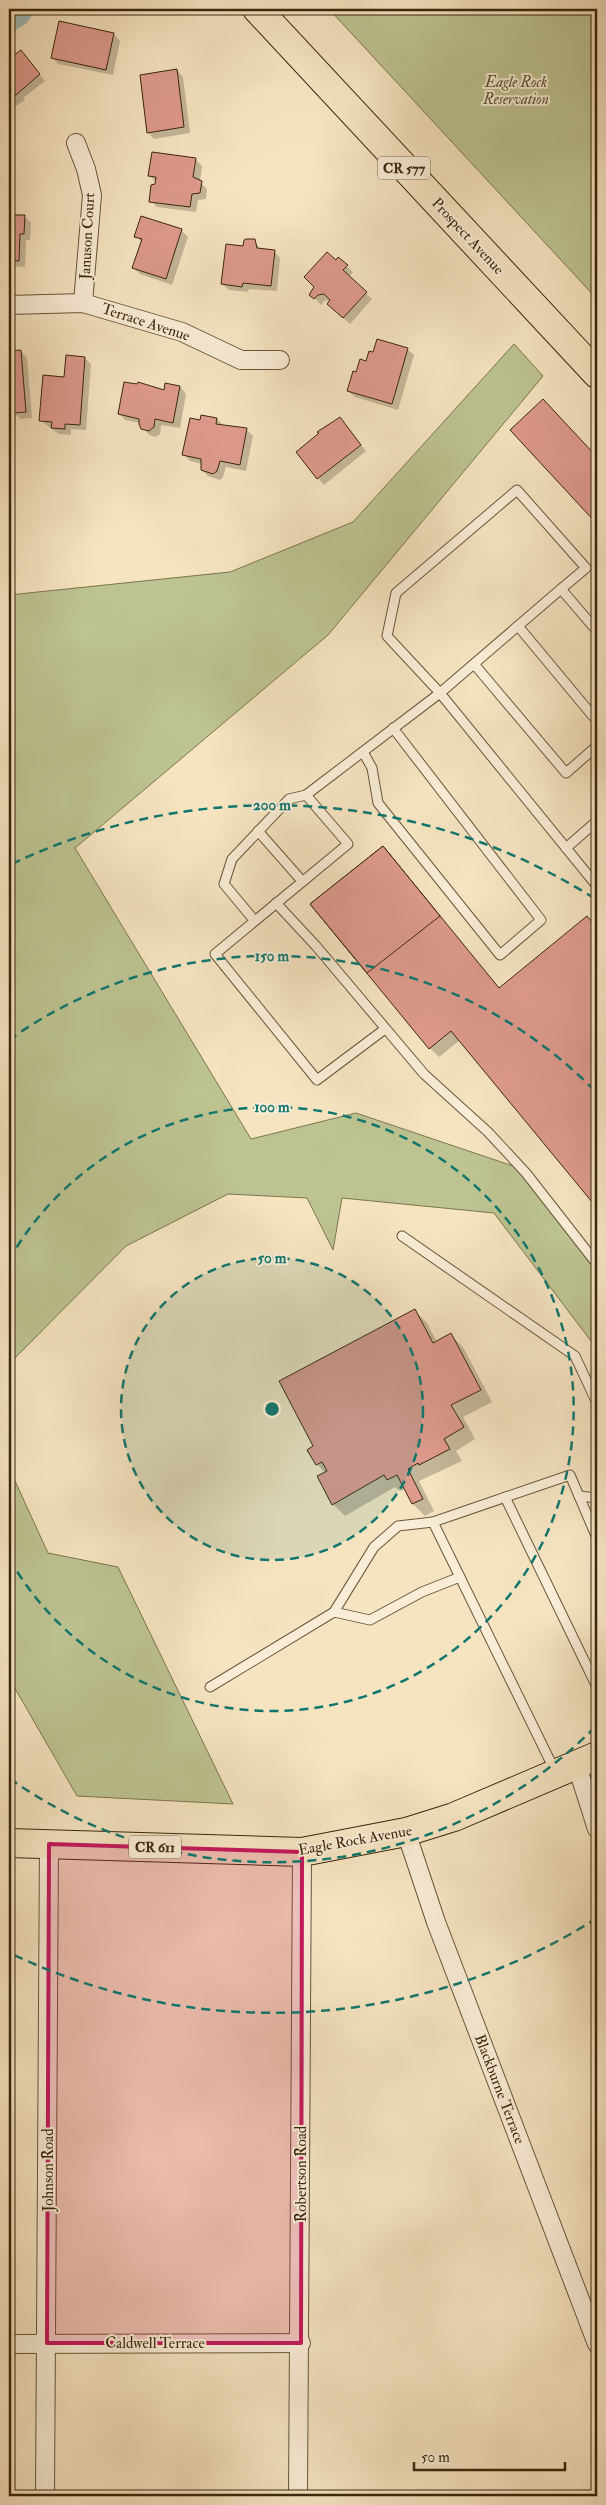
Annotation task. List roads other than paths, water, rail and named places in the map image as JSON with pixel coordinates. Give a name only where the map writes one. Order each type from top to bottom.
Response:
[{"type":"main road","name":"Prospect Avenue","points":[[257,9],[597,374]]},
{"type":"main road","name":"Eagle Rock Avenue","points":[[9,1843],[302,1852],[406,1832],[454,1816],[577,1765]]},
{"type":"street","name":"Januson Court","points":[[76,143],[92,194],[83,302]]},
{"type":"street","name":"Terrace Avenue","points":[[9,304],[83,302],[182,332],[242,360],[280,360]]},
{"type":"street","points":[[577,1765],[597,1829]]},
{"type":"street","name":"Blackburne Terrace","points":[[406,1832],[436,1922],[597,2344]]},
{"type":"street","name":"Johnson Road","points":[[45,2496],[49,1844]]},
{"type":"street","name":"Robertson Road","points":[[298,2496],[301,2343],[302,1852]]},
{"type":"street","name":"Caldwell Terrace","points":[[9,2344],[301,2343]]},
{"type":"lane","points":[[254,920],[224,884],[232,859],[258,831],[289,799],[306,795],[440,693],[586,568],[517,490],[396,593],[386,636],[440,693],[597,886]]},
{"type":"lane","points":[[561,589],[597,631]]},
{"type":"lane","points":[[518,626],[597,721]]},
{"type":"lane","points":[[474,664],[566,773],[597,746]]},
{"type":"lane","points":[[363,752],[372,768],[378,803],[500,955],[541,920],[393,728]]},
{"type":"lane","points":[[306,795],[348,844],[254,920],[216,954],[317,1080],[385,1029]]},
{"type":"lane","points":[[566,848],[597,821]]},
{"type":"lane","points":[[258,831],[302,881]]},
{"type":"lane","points":[[276,903],[316,946],[424,1074],[488,1132],[526,1173],[597,1264]]},
{"type":"lane","points":[[402,1236],[575,1356],[597,1403]]},
{"type":"lane","points":[[210,1687],[334,1612],[374,1547],[398,1526],[433,1522],[570,1475],[597,1538]]},
{"type":"lane","points":[[579,1496],[597,1498]]},
{"type":"lane","points":[[505,1497],[597,1687]]},
{"type":"lane","points":[[433,1522],[460,1577],[577,1765]]},
{"type":"lane","points":[[334,1612],[370,1620],[422,1592],[460,1577]]},
{"type":"waterway","points":[[9,13],[15,9]]},
{"type":"park label","name":"Eagle Rock Reservation","points":[[516,90]]}]
